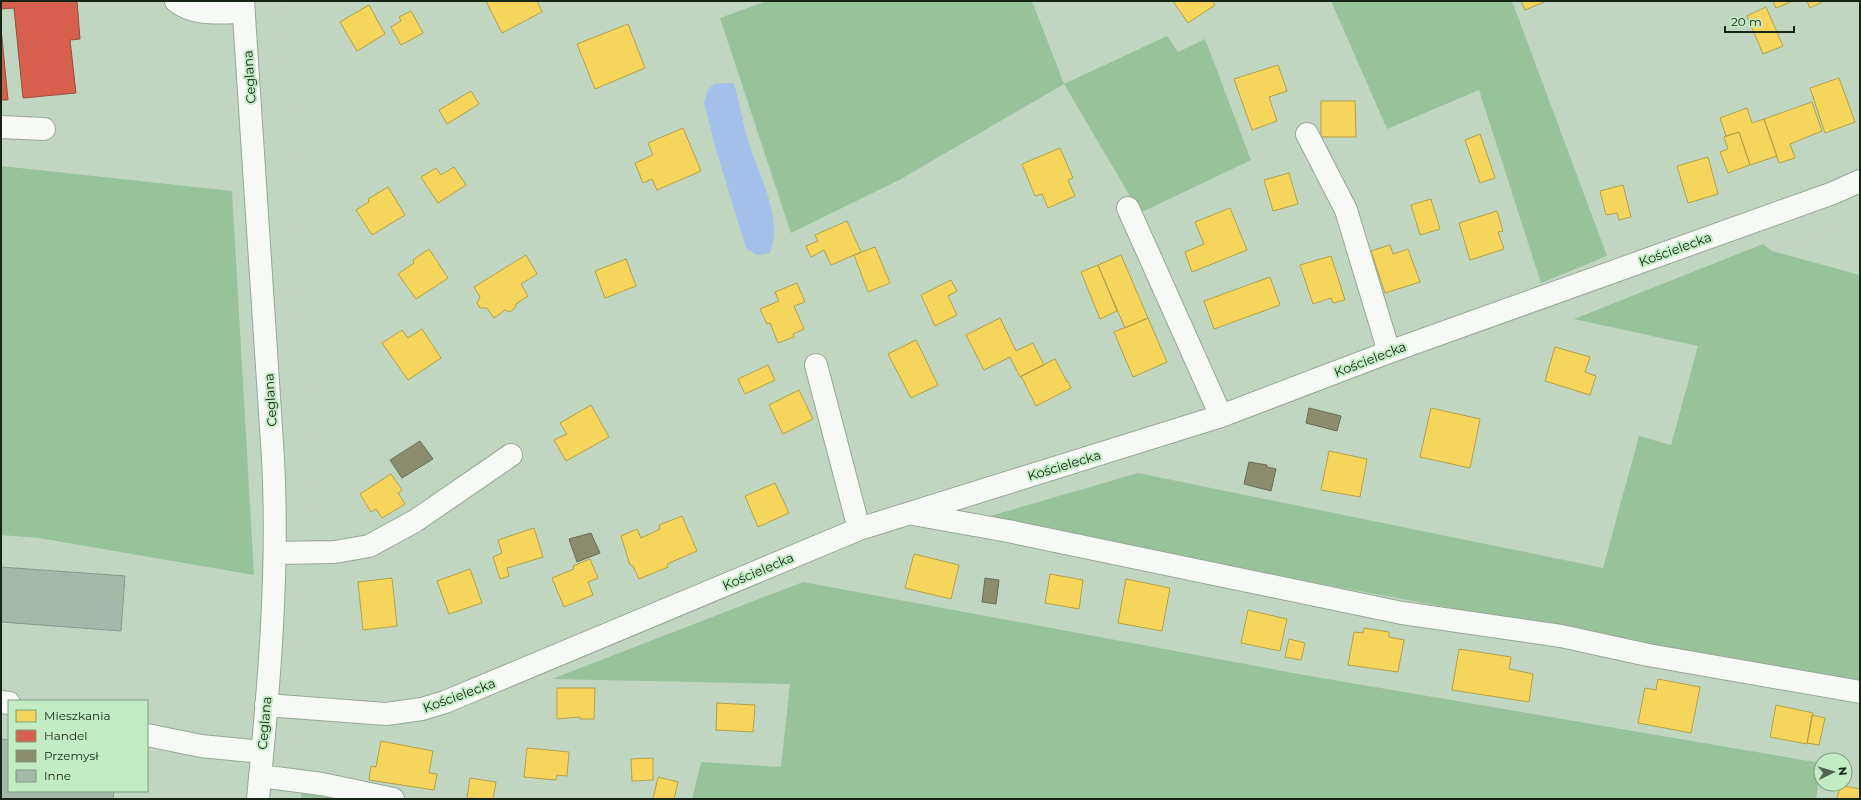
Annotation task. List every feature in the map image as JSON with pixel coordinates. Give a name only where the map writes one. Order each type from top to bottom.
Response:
[{"type":"street","points":[[176,1],[183,7],[209,12],[244,7]]},
{"type":"street","name":"Ceglana","points":[[244,7],[273,458],[275,553],[274,603],[258,799]]},
{"type":"street","points":[[1,127],[44,129]]},
{"type":"street","points":[[1307,134],[1346,210],[1390,352]]},
{"type":"street","name":"Kościelecka","points":[[266,705],[386,714],[422,709],[445,702],[859,529],[1221,416],[1390,352],[1833,193],[1860,181]]},
{"type":"street","points":[[1128,208],[1221,416]]},
{"type":"street","points":[[816,365],[859,529]]},
{"type":"street","points":[[275,553],[335,552],[369,546],[414,521],[511,455]]},
{"type":"street","points":[[910,513],[1008,531],[1402,613],[1560,636],[1648,655],[1860,692]]},
{"type":"street","points":[[148,735],[201,746],[262,752]]},
{"type":"street","points":[[260,776],[287,779],[393,799]]},
{"type":"path","points":[[283,1],[314,507],[302,553],[301,613],[287,779]]},
{"type":"green space","points":[[767,1],[1032,1],[1064,84],[901,179],[791,233],[720,18]]},
{"type":"green space","points":[[1331,1],[1512,1],[1607,256],[1541,283],[1479,90],[1387,129]]},
{"type":"green space","points":[[1167,36],[1178,52],[1205,39],[1251,160],[1140,213],[1064,84]]},
{"type":"green space","points":[[1,166],[232,191],[254,575],[39,538],[1,535]]},
{"type":"green space","points":[[1763,244],[1772,251],[1860,275],[1860,684],[977,520],[1138,473],[1603,568],[1639,436],[1671,445],[1698,346],[1574,319]]},
{"type":"green space","points":[[803,582],[1304,675],[1813,762],[1813,792],[1817,792],[1816,799],[692,799],[701,762],[781,767],[790,684],[552,679]]},
{"type":"green space","points":[[301,789],[355,799],[301,799]]},
{"type":"water","points":[[734,83],[751,151],[768,195],[772,210],[774,225],[770,253],[757,255],[746,248],[716,150],[704,102],[708,90],[714,84]]},
{"type":"building: Mieszkania","points":[[486,1],[537,1],[542,12],[502,33]]},
{"type":"building: Mieszkania","points":[[1173,1],[1212,1],[1215,5],[1188,23]]},
{"type":"building: Mieszkania","points":[[1521,1],[1544,1],[1544,2],[1525,10]]},
{"type":"building: Mieszkania","points":[[1773,1],[1793,1],[1776,8]]},
{"type":"building: Mieszkania","points":[[1807,1],[1824,1],[1810,8]]},
{"type":"building: Mieszkania","points":[[369,5],[385,34],[357,51],[340,22]]},
{"type":"building: Mieszkania","points":[[1766,7],[1783,46],[1763,54],[1747,16]]},
{"type":"building: Mieszkania","points":[[411,11],[423,33],[401,45],[391,27],[401,21],[399,17]]},
{"type":"building: Mieszkania","points":[[628,24],[645,68],[595,89],[577,44]]},
{"type":"building: Mieszkania","points":[[1278,65],[1287,91],[1269,97],[1277,121],[1252,130],[1234,79]]},
{"type":"building: Mieszkania","points":[[1839,78],[1855,122],[1825,133],[1810,88]]},
{"type":"building: Mieszkania","points":[[471,91],[479,104],[447,124],[439,110]]},
{"type":"building: Mieszkania","points":[[1321,101],[1355,101],[1356,137],[1321,137]]},
{"type":"building: Mieszkania","points":[[1812,102],[1822,131],[1790,144],[1795,158],[1779,163],[1764,119]]},
{"type":"building: Mieszkania","points":[[1747,108],[1752,123],[1764,119],[1777,156],[1750,165],[1739,132],[1726,136],[1720,118]]},
{"type":"building: Mieszkania","points":[[683,128],[701,171],[657,190],[652,179],[643,183],[635,163],[653,155],[648,143]]},
{"type":"building: Mieszkania","points":[[1739,132],[1750,165],[1728,173],[1720,152],[1728,149],[1724,137]]},
{"type":"building: Mieszkania","points":[[1480,134],[1495,178],[1480,183],[1465,140]]},
{"type":"building: Mieszkania","points":[[1060,148],[1073,178],[1068,180],[1075,196],[1048,208],[1042,194],[1035,196],[1022,164]]},
{"type":"building: Mieszkania","points":[[1708,157],[1718,194],[1688,203],[1677,166]]},
{"type":"building: Mieszkania","points":[[454,167],[466,185],[438,203],[421,177],[436,168],[441,175]]},
{"type":"building: Mieszkania","points":[[1289,173],[1298,204],[1273,211],[1264,180]]},
{"type":"building: Mieszkania","points":[[1623,185],[1631,217],[1619,220],[1617,213],[1606,215],[1600,191]]},
{"type":"building: Mieszkania","points":[[388,187],[405,215],[372,235],[356,210],[369,202],[368,199]]},
{"type":"building: Mieszkania","points":[[1431,199],[1440,229],[1420,235],[1411,205]]},
{"type":"building: Mieszkania","points":[[1230,208],[1247,250],[1192,272],[1185,252],[1204,244],[1195,222]]},
{"type":"building: Mieszkania","points":[[1497,211],[1503,231],[1498,232],[1504,249],[1470,260],[1459,223]]},
{"type":"building: Mieszkania","points":[[847,221],[861,252],[831,265],[824,250],[811,257],[806,246],[818,241],[815,235]]},
{"type":"building: Mieszkania","points":[[1390,245],[1393,254],[1408,249],[1420,282],[1385,293],[1371,251]]},
{"type":"building: Mieszkania","points":[[875,247],[890,283],[868,292],[854,255]]},
{"type":"building: Mieszkania","points":[[429,249],[448,278],[416,299],[398,274],[414,263],[413,260]]},
{"type":"building: Mieszkania","points":[[526,255],[537,274],[521,284],[528,296],[516,304],[515,308],[510,312],[505,310],[494,318],[487,308],[480,308],[477,303],[480,297],[474,287]]},
{"type":"building: Mieszkania","points":[[1121,255],[1148,318],[1125,328],[1098,265]]},
{"type":"building: Mieszkania","points":[[1331,256],[1345,300],[1333,303],[1331,298],[1313,304],[1300,265]]},
{"type":"building: Mieszkania","points":[[626,259],[636,286],[605,298],[595,271]]},
{"type":"building: Mieszkania","points":[[1098,265],[1117,311],[1100,319],[1081,272]]},
{"type":"building: Mieszkania","points":[[1270,277],[1280,305],[1214,329],[1204,301]]},
{"type":"building: Mieszkania","points":[[951,280],[957,291],[948,296],[957,315],[935,326],[921,295]]},
{"type":"building: Mieszkania","points":[[797,283],[805,302],[794,306],[804,329],[793,334],[794,337],[778,343],[770,323],[767,324],[760,309],[779,301],[775,292]]},
{"type":"building: Mieszkania","points":[[1000,318],[1016,351],[1033,343],[1044,365],[1020,377],[1010,357],[984,370],[966,335]]},
{"type":"building: Mieszkania","points":[[1148,318],[1167,362],[1133,377],[1114,332]]},
{"type":"building: Mieszkania","points":[[422,329],[441,358],[408,380],[382,343],[402,330],[408,338]]},
{"type":"building: Mieszkania","points":[[916,340],[938,385],[911,398],[888,354]]},
{"type":"building: Mieszkania","points":[[1555,347],[1590,357],[1585,372],[1596,376],[1590,395],[1545,381]]},
{"type":"building: Mieszkania","points":[[1055,359],[1071,388],[1036,406],[1021,376]]},
{"type":"building: Mieszkania","points":[[768,365],[775,380],[745,394],[738,379]]},
{"type":"building: Mieszkania","points":[[799,390],[813,419],[783,434],[769,405]]},
{"type":"building: Mieszkania","points":[[591,405],[609,437],[566,461],[554,440],[567,434],[560,423]]},
{"type":"building: Mieszkania","points":[[1431,408],[1480,419],[1470,468],[1420,457]]},
{"type":"building: Mieszkania","points":[[1329,451],[1367,459],[1360,497],[1321,490]]},
{"type":"building: Mieszkania","points":[[391,474],[402,490],[398,493],[405,504],[382,518],[376,509],[371,512],[360,494]]},
{"type":"building: Mieszkania","points":[[775,483],[789,513],[758,527],[745,496]]},
{"type":"building: Mieszkania","points":[[682,516],[697,551],[667,564],[668,567],[639,579],[633,566],[630,565],[621,536],[637,529],[641,538],[660,529],[659,525]]},
{"type":"building: Mieszkania","points":[[534,528],[543,557],[507,568],[509,576],[500,579],[493,557],[502,553],[498,540]]},
{"type":"building: Mieszkania","points":[[914,554],[959,565],[951,599],[905,588]]},
{"type":"building: Mieszkania","points":[[590,559],[598,578],[588,582],[593,595],[564,607],[552,578],[574,569],[573,566]]},
{"type":"building: Mieszkania","points":[[470,569],[482,603],[449,614],[437,581]]},
{"type":"building: Mieszkania","points":[[1050,574],[1083,580],[1079,609],[1045,603]]},
{"type":"building: Mieszkania","points":[[392,578],[397,626],[363,630],[358,582]]},
{"type":"building: Mieszkania","points":[[1126,579],[1170,588],[1162,631],[1118,623]]},
{"type":"building: Mieszkania","points":[[1248,610],[1287,619],[1280,651],[1241,643]]},
{"type":"building: Mieszkania","points":[[1364,628],[1389,632],[1389,637],[1404,640],[1398,672],[1348,665],[1354,632],[1363,633]]},
{"type":"building: Mieszkania","points":[[1289,639],[1305,643],[1301,660],[1285,657]]},
{"type":"building: Mieszkania","points":[[1459,649],[1511,657],[1509,669],[1533,674],[1529,702],[1452,690]]},
{"type":"building: Mieszkania","points":[[1658,679],[1700,687],[1691,733],[1638,723],[1645,688],[1656,690]]},
{"type":"building: Mieszkania","points":[[557,688],[595,688],[594,719],[580,719],[580,717],[557,719]]},
{"type":"building: Mieszkania","points":[[717,703],[755,705],[753,732],[716,730]]},
{"type":"building: Mieszkania","points":[[1776,705],[1813,713],[1807,744],[1770,737]]},
{"type":"building: Mieszkania","points":[[1812,715],[1825,718],[1819,745],[1807,743]]},
{"type":"building: Mieszkania","points":[[381,741],[433,751],[429,773],[437,774],[434,790],[369,780],[371,766],[376,767]]},
{"type":"building: Mieszkania","points":[[527,748],[569,752],[567,776],[557,775],[556,780],[524,777]]},
{"type":"building: Mieszkania","points":[[653,758],[653,780],[632,781],[631,759]]},
{"type":"building: Mieszkania","points":[[658,777],[678,782],[674,799],[653,799]]},
{"type":"building: Mieszkania","points":[[470,778],[496,782],[493,799],[467,798]]},
{"type":"building: Mieszkania","points":[[1853,788],[1860,789],[1860,799],[1837,799],[1838,792],[1853,792]]},
{"type":"building: Handel","points":[[1,1],[77,1],[80,39],[70,40],[76,93],[23,98],[14,8],[1,9]]},
{"type":"building: Handel","points":[[1,28],[8,100],[1,100]]},
{"type":"building: Przemysł","points":[[1309,408],[1341,416],[1337,431],[1306,423]]},
{"type":"building: Przemysł","points":[[420,441],[433,459],[402,478],[390,460]]},
{"type":"building: Przemysł","points":[[1249,462],[1267,465],[1267,467],[1276,469],[1271,491],[1244,484]]},
{"type":"building: Przemysł","points":[[591,533],[600,553],[577,562],[569,539]]},
{"type":"building: Przemysł","points":[[985,578],[999,580],[996,604],[982,602]]},
{"type":"building: Inne","points":[[1,567],[125,576],[121,631],[1,622]]},
{"type":"building: Inne","points":[[1,739],[8,740],[8,792],[114,792],[113,799],[1,799]]}]
